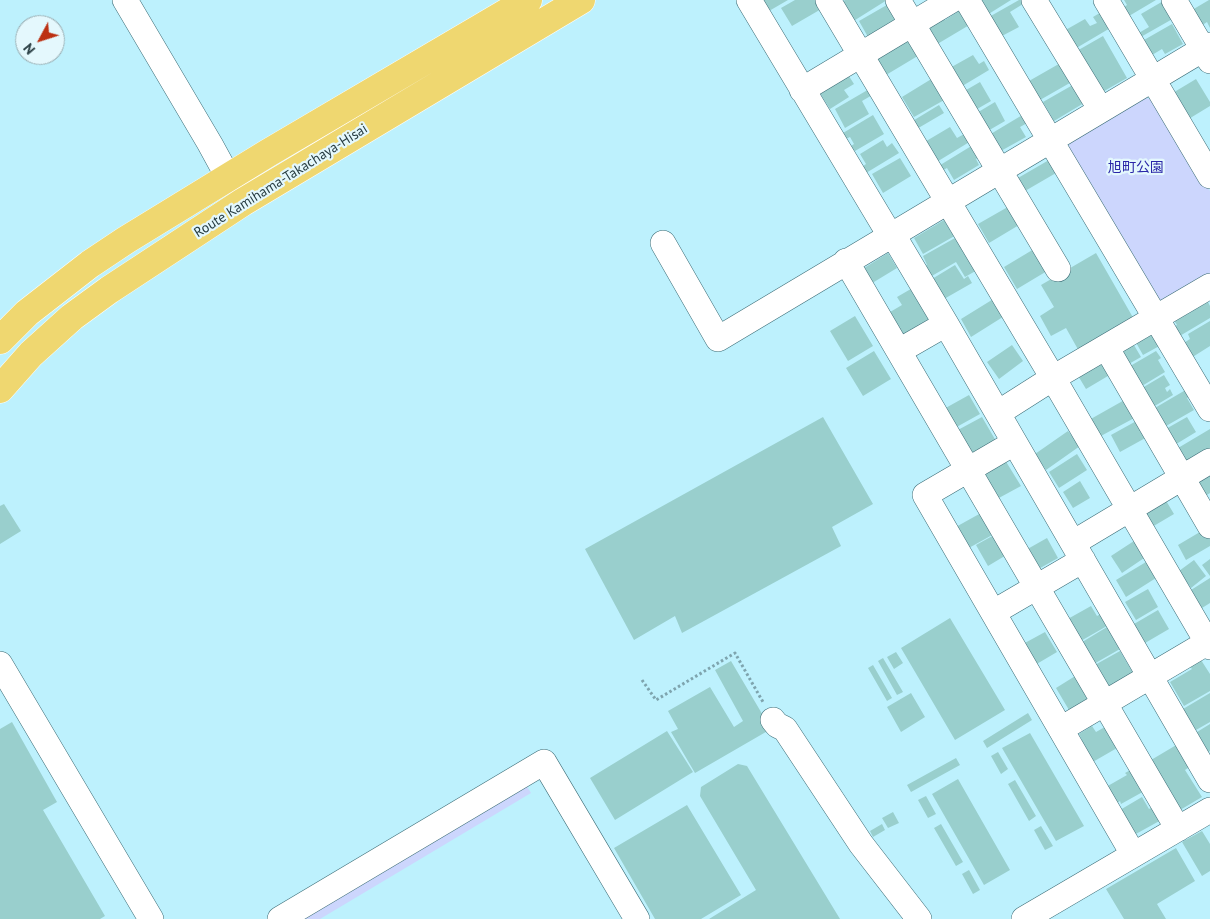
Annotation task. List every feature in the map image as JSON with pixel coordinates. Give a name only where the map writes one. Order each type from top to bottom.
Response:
[{"type":"main road","name":"Route Kamihama-Takachaya-Hisai","points":[[0,340],[27,313],[90,264],[228,177],[528,0]]},
{"type":"main road","name":"Route Kamihama-Takachaya-Hisai","points":[[0,389],[31,354],[72,317],[109,290],[243,202],[581,0]]},
{"type":"main road","points":[[228,177],[243,202]]},
{"type":"street","points":[[125,0],[228,177]]},
{"type":"street","points":[[749,0],[885,227],[893,235],[946,324],[1210,780]]},
{"type":"street","points":[[828,0],[1209,643],[1061,729]]},
{"type":"street","points":[[898,0],[1058,269]]},
{"type":"street","points":[[802,90],[952,0]]},
{"type":"street","points":[[967,0],[1210,409]]},
{"type":"street","points":[[1034,0],[1100,110]]},
{"type":"street","points":[[1106,0],[1210,176]]},
{"type":"street","points":[[663,243],[718,339],[1100,110],[1153,79],[1208,52],[1174,0]]},
{"type":"street","points":[[846,261],[1178,829]]},
{"type":"street","points":[[998,413],[1156,317],[1209,290]]},
{"type":"street","points":[[899,351],[946,324]]},
{"type":"street","points":[[1106,347],[1210,526]]},
{"type":"street","points":[[1014,443],[925,495],[1133,854]]},
{"type":"street","points":[[994,612],[1036,587],[1130,510],[1210,461]]},
{"type":"street","points":[[0,664],[151,919]]},
{"type":"street","points":[[773,720],[785,729],[860,844],[919,919]]},
{"type":"street","points":[[280,919],[544,762],[637,919]]},
{"type":"street","points":[[1024,919],[1210,810]]},
{"type":"path","points":[[642,680],[656,700],[735,653],[773,720]]},
{"type":"green space","name":"旭町公園","points":[[1146,98],[1157,101],[1210,191],[1210,280],[1160,308],[1066,153],[1070,142]]},
{"type":"green space","points":[[526,785],[531,793],[320,919],[300,919]]},
{"type":"building","points":[[763,0],[788,0],[769,11]]},
{"type":"building","points":[[795,0],[818,0],[823,8],[792,26],[781,8]]},
{"type":"building","points":[[845,0],[887,0],[852,22],[841,3]]},
{"type":"building","points":[[979,0],[1011,0],[987,15]]},
{"type":"building","points":[[1019,0],[1023,4],[1010,12],[1019,27],[1000,37],[989,17]]},
{"type":"building","points":[[1124,0],[1156,0],[1129,16],[1124,7],[1127,5]]},
{"type":"building","points":[[1165,0],[1176,17],[1139,38],[1137,34],[1149,27],[1141,14]]},
{"type":"building","points":[[1209,0],[1210,28],[1207,22],[1201,26],[1192,10]]},
{"type":"building","points":[[892,2],[901,18],[868,37],[859,21]]},
{"type":"building","points":[[962,9],[971,24],[934,46],[923,28],[943,16],[945,20]]},
{"type":"building","points":[[1103,11],[1112,27],[1073,50],[1062,32],[1085,19],[1090,26],[1097,23],[1093,17]]},
{"type":"building","points":[[1172,24],[1183,44],[1165,54],[1162,49],[1152,55],[1144,40]]},
{"type":"building","points":[[1103,36],[1127,78],[1099,94],[1075,52]]},
{"type":"building","points":[[912,37],[921,54],[886,75],[876,57]]},
{"type":"building","points":[[973,55],[979,64],[984,61],[989,70],[959,88],[948,69]]},
{"type":"building","points":[[1064,61],[1075,80],[1040,100],[1029,81]]},
{"type":"building","points":[[847,73],[854,84],[844,90],[849,97],[830,109],[818,90]]},
{"type":"building","points":[[933,78],[946,99],[914,117],[902,97]]},
{"type":"building","points":[[1196,79],[1210,102],[1210,106],[1187,120],[1171,94]]},
{"type":"building","points":[[980,82],[991,101],[972,112],[961,93]]},
{"type":"building","points":[[1078,82],[1089,100],[1054,121],[1043,102]]},
{"type":"building","points":[[871,88],[874,94],[862,101],[869,114],[845,128],[835,109]]},
{"type":"building","points":[[995,102],[1005,121],[986,132],[975,114]]},
{"type":"building","points":[[939,105],[944,113],[915,130],[911,122]]},
{"type":"building","points":[[1024,114],[1029,122],[1020,127],[1026,137],[999,152],[989,135]]},
{"type":"building","points":[[873,115],[884,134],[855,151],[851,146],[854,144],[850,137],[846,139],[843,133]]},
{"type":"building","points":[[950,127],[957,138],[966,133],[971,141],[935,163],[923,143]]},
{"type":"building","points":[[883,140],[887,147],[892,143],[899,153],[866,173],[862,167],[866,164],[860,154]]},
{"type":"building","points":[[973,145],[980,157],[976,159],[979,165],[954,180],[947,168],[940,172],[937,167]]},
{"type":"building","points":[[900,158],[911,176],[883,193],[872,174]]},
{"type":"building","points":[[1049,160],[1056,173],[1025,191],[1018,178]]},
{"type":"building","points":[[1013,204],[1024,222],[989,243],[978,224]]},
{"type":"building","points":[[944,220],[951,232],[955,230],[958,234],[923,254],[914,238]]},
{"type":"building","points":[[955,238],[957,241],[961,238],[979,269],[965,277],[956,262],[930,277],[924,267],[927,265],[923,256]]},
{"type":"building","points":[[1034,249],[1047,271],[1017,289],[1004,267]]},
{"type":"building","points":[[888,253],[897,268],[869,285],[861,270]]},
{"type":"building","points":[[1096,253],[1135,321],[1080,353],[1066,328],[1051,336],[1040,316],[1054,307],[1041,285]]},
{"type":"building","points":[[955,265],[964,279],[968,276],[972,283],[944,299],[932,279]]},
{"type":"building","points":[[916,286],[932,324],[901,342],[885,315],[902,305],[897,297]]},
{"type":"building","points":[[1205,296],[1210,306],[1210,318],[1178,337],[1172,328],[1177,325],[1171,316]]},
{"type":"building","points":[[995,298],[1006,315],[971,337],[961,319]]},
{"type":"building","points":[[855,316],[873,346],[848,361],[830,331]]},
{"type":"building","points":[[1210,321],[1210,346],[1191,358],[1182,344],[1190,339],[1188,334]]},
{"type":"building","points":[[1154,327],[1163,344],[1143,355],[1134,339]]},
{"type":"building","points":[[1131,340],[1141,357],[1127,365],[1117,348]]},
{"type":"building","points":[[1012,345],[1023,361],[999,379],[987,362]]},
{"type":"building","points":[[874,351],[891,379],[863,396],[846,368]]},
{"type":"building","points":[[1156,351],[1161,358],[1158,360],[1165,372],[1137,389],[1125,369]]},
{"type":"building","points":[[1104,357],[1113,373],[1086,389],[1077,374]]},
{"type":"building","points":[[1164,375],[1170,385],[1165,388],[1167,392],[1170,389],[1173,395],[1148,410],[1137,391]]},
{"type":"building","points":[[1189,388],[1193,395],[1187,398],[1194,410],[1159,430],[1148,412]]},
{"type":"building","points":[[969,395],[980,414],[953,429],[942,410]]},
{"type":"building","points":[[1128,398],[1138,416],[1099,437],[1089,420]]},
{"type":"building","points":[[823,417],[873,504],[832,527],[841,546],[682,633],[675,616],[634,640],[585,549]]},
{"type":"building","points":[[982,417],[996,441],[970,455],[956,431]]},
{"type":"building","points":[[1187,417],[1196,432],[1173,446],[1164,430]]},
{"type":"building","points":[[1140,419],[1149,436],[1120,452],[1111,435]]},
{"type":"building","points":[[1210,429],[1210,452],[1183,468],[1173,451]]},
{"type":"building","points":[[1068,431],[1080,446],[1046,470],[1035,454]]},
{"type":"building","points":[[1077,454],[1087,470],[1059,488],[1049,472]]},
{"type":"building","points":[[1005,460],[1021,486],[997,499],[982,473]]},
{"type":"building","points":[[1210,471],[1210,493],[1202,498],[1192,482]]},
{"type":"building","points":[[1080,481],[1090,498],[1073,508],[1063,492]]},
{"type":"building","points":[[1165,499],[1174,514],[1152,527],[1143,512]]},
{"type":"building","points":[[4,504],[21,531],[0,544],[0,506]]},
{"type":"building","points":[[981,513],[994,534],[967,549],[954,528]]},
{"type":"building","points":[[1205,529],[1210,537],[1210,546],[1186,560],[1178,545]]},
{"type":"building","points":[[996,534],[1008,554],[988,566],[976,545]]},
{"type":"building","points":[[1047,538],[1058,558],[1035,571],[1024,551]]},
{"type":"building","points":[[1137,539],[1147,556],[1122,573],[1111,556]]},
{"type":"building","points":[[1210,559],[1210,576],[1202,565]]},
{"type":"building","points":[[1194,560],[1206,576],[1191,588],[1179,571]]},
{"type":"building","points":[[1146,562],[1156,578],[1126,597],[1116,580]]},
{"type":"building","points":[[1210,578],[1210,603],[1202,608],[1191,590]]},
{"type":"building","points":[[1148,589],[1158,607],[1136,620],[1125,602]]},
{"type":"building","points":[[1091,606],[1097,616],[1101,614],[1107,626],[1079,642],[1066,620]]},
{"type":"building","points":[[1158,610],[1169,629],[1145,643],[1134,624]]},
{"type":"building","points":[[950,618],[1005,710],[955,740],[901,648]]},
{"type":"building","points":[[1107,627],[1120,649],[1092,665],[1079,644]]},
{"type":"building","points":[[1045,632],[1057,652],[1035,665],[1023,644]]},
{"type":"building","points":[[1120,651],[1133,673],[1106,689],[1093,666]]},
{"type":"building","points":[[896,652],[903,663],[894,669],[887,657]]},
{"type":"building","points":[[883,658],[903,692],[897,695],[878,661]]},
{"type":"building","points":[[1201,660],[1210,674],[1210,691],[1184,706],[1170,682],[1192,669],[1190,667]]},
{"type":"building","points":[[731,661],[771,729],[695,773],[671,732],[678,729],[668,711],[710,687],[734,727],[743,721],[715,670]]},
{"type":"building","points":[[873,665],[892,698],[887,701],[868,668]]},
{"type":"building","points":[[1080,673],[1094,695],[1069,710],[1056,688]]},
{"type":"building","points":[[911,693],[925,717],[901,732],[887,707]]},
{"type":"building","points":[[1210,693],[1210,722],[1196,730],[1183,709]]},
{"type":"building","points":[[1028,713],[1032,720],[987,748],[983,741]]},
{"type":"building","points":[[12,722],[57,802],[43,810],[105,916],[100,919],[0,919],[0,729]]},
{"type":"building","points":[[1112,723],[1124,744],[1091,763],[1078,742],[1082,740],[1079,734],[1092,726],[1096,732]]},
{"type":"building","points":[[1210,724],[1210,751],[1208,752],[1197,732]]},
{"type":"building","points":[[667,731],[693,772],[615,820],[590,778]]},
{"type":"building","points":[[1030,733],[1084,826],[1056,841],[1002,748]]},
{"type":"building","points":[[1178,744],[1191,766],[1185,770],[1202,797],[1175,813],[1146,763]]},
{"type":"building","points":[[998,752],[1008,769],[1001,774],[991,756]]},
{"type":"building","points":[[956,758],[960,765],[911,792],[907,785]]},
{"type":"building","points":[[738,764],[747,766],[840,919],[709,919],[756,890],[700,796],[701,787]]},
{"type":"building","points":[[1136,767],[1148,789],[1121,804],[1120,801],[1116,804],[1106,787],[1127,775],[1125,773]]},
{"type":"building","points":[[958,779],[1010,870],[984,885],[932,794]]},
{"type":"building","points":[[1015,780],[1036,816],[1029,821],[1008,784]]},
{"type":"building","points":[[926,796],[936,814],[928,818],[918,800]]},
{"type":"building","points":[[1142,797],[1149,809],[1156,805],[1163,819],[1134,835],[1120,810]]},
{"type":"building","points":[[687,805],[741,895],[701,919],[655,919],[614,848]]},
{"type":"building","points":[[893,812],[899,823],[888,828],[882,818]]},
{"type":"building","points":[[882,824],[885,830],[873,837],[870,831]]},
{"type":"building","points":[[941,824],[963,862],[956,866],[934,828]]},
{"type":"building","points":[[1041,826],[1053,846],[1045,850],[1034,830]]},
{"type":"building","points":[[1202,831],[1210,844],[1210,871],[1202,876],[1182,842]]},
{"type":"building","points":[[1176,848],[1195,881],[1157,904],[1166,919],[1124,919],[1106,889]]},
{"type":"building","points":[[969,870],[980,890],[973,894],[962,874]]}]
